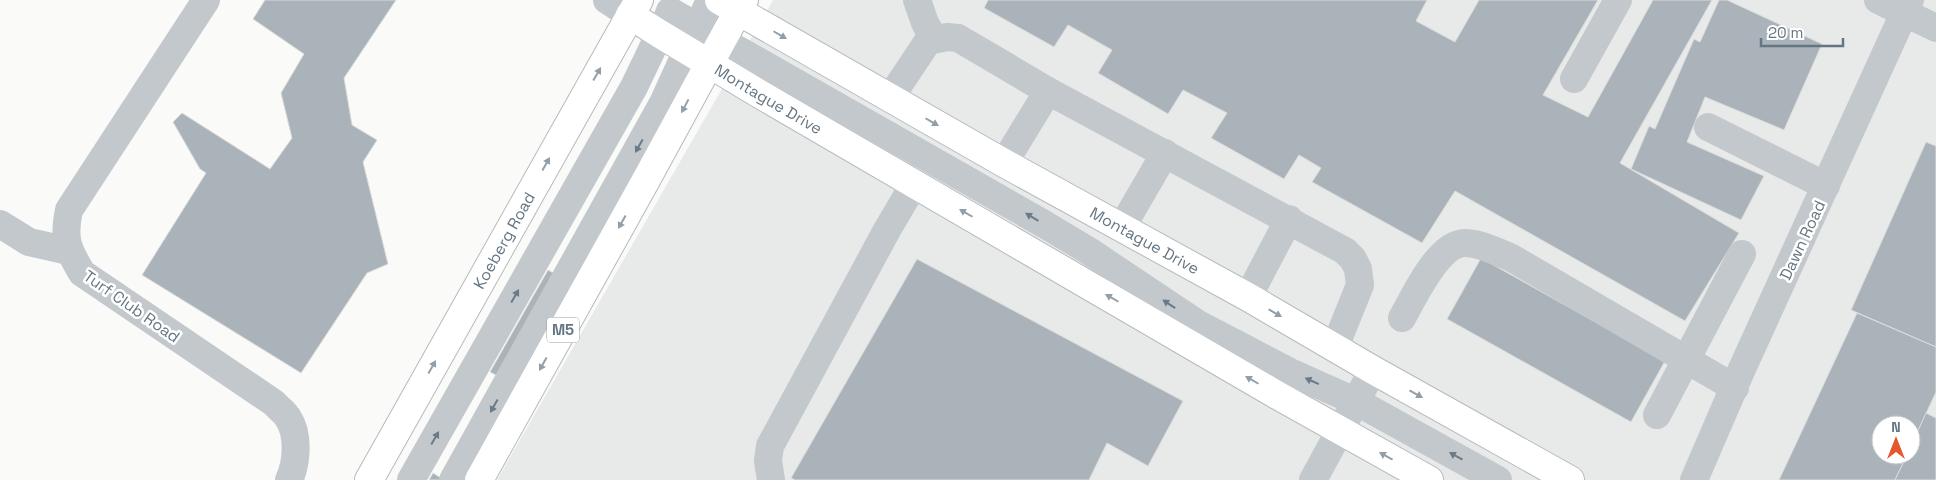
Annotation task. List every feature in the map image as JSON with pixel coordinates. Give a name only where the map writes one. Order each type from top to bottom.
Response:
[{"type":"main road","name":"Montague Drive","points":[[734,4],[890,98],[1004,163],[1248,297],[1373,370],[1570,480]]},
{"type":"main road","name":"M5","points":[[479,480],[646,180],[697,57],[721,40],[734,4]]},
{"type":"main road","name":"Montague Drive","points":[[635,7],[668,15],[697,57],[1429,480]]},
{"type":"main road","name":"Koeberg Road","points":[[369,480],[635,7]]},
{"type":"street","name":"Turf Club Road","points":[[206,0],[70,210],[65,229],[69,251],[82,273],[274,403],[289,418],[296,443],[294,469],[290,480]]},
{"type":"street","points":[[607,0],[635,7]]},
{"type":"street","points":[[453,480],[663,103],[697,57],[698,26],[710,0]]},
{"type":"street","points":[[917,0],[934,39]]},
{"type":"street","points":[[1574,79],[1618,0]]},
{"type":"street","points":[[1878,0],[1907,7],[1936,28]]},
{"type":"street","name":"Dawn Road","points":[[1694,480],[1907,7]]},
{"type":"street","points":[[411,480],[634,87],[668,15],[698,26],[987,190],[1074,242],[1198,324],[1290,372],[1357,402],[1498,480]]},
{"type":"street","points":[[890,98],[928,41],[958,38],[1048,91],[1289,219],[1345,251],[1353,259],[1358,269],[1360,285],[1335,347]]},
{"type":"street","points":[[1004,163],[1048,91]]},
{"type":"street","points":[[1708,127],[1826,186]]},
{"type":"street","points":[[1122,227],[1165,153]]},
{"type":"street","points":[[771,480],[768,461],[770,446],[887,230],[914,184]]},
{"type":"street","points":[[1248,297],[1289,219]]},
{"type":"street","points":[[0,224],[29,242],[69,251]]},
{"type":"street","points":[[1402,318],[1433,265],[1450,248],[1464,243],[1479,246],[1510,257],[1735,388]]},
{"type":"street","points":[[1657,415],[1688,360],[1742,254]]},
{"type":"street","points":[[1314,480],[1373,370]]},
{"type":"shaded area","points":[[773,0],[1936,0],[1936,480],[497,480]]},
{"type":"building","points":[[265,0],[396,0],[344,78],[352,125],[377,140],[363,162],[388,264],[367,273],[301,373],[142,275],[206,173],[200,169],[173,122],[182,113],[270,169],[292,138],[281,93],[304,54],[253,19]]},
{"type":"building","points":[[988,0],[1427,0],[1416,21],[1455,42],[1479,0],[1598,0],[1543,95],[1588,117],[1653,0],[1712,0],[1620,163],[1739,233],[1685,321],[1455,191],[1422,243],[1312,182],[1321,168],[1299,155],[1284,179],[1211,138],[1227,113],[1183,90],[1168,114],[1098,73],[1112,50],[1068,25],[1054,47],[984,8]]},
{"type":"building","points":[[1719,0],[1727,0],[1822,44],[1784,130],[1705,97],[1687,142],[1764,176],[1741,220],[1631,169],[1649,126],[1655,129],[1694,39],[1700,42]]},
{"type":"building","points":[[1926,142],[1936,146],[1936,347],[1851,310]]},
{"type":"building","points":[[1481,258],[1665,361],[1631,422],[1447,319]]},
{"type":"building","points":[[917,259],[1183,401],[1148,466],[1107,443],[1089,480],[795,480],[791,478]]},
{"type":"building","points":[[548,270],[558,276],[496,375],[490,372]]},
{"type":"building","points":[[1857,313],[1936,347],[1936,392],[1921,424],[1921,415],[1871,415],[1871,465],[1902,465],[1895,480],[1779,480]]},
{"type":"building","points":[[1926,413],[1936,418],[1936,480],[1895,480],[1902,465],[1921,465],[1921,424]]},
{"type":"building","points":[[433,473],[444,480],[429,480]]}]
